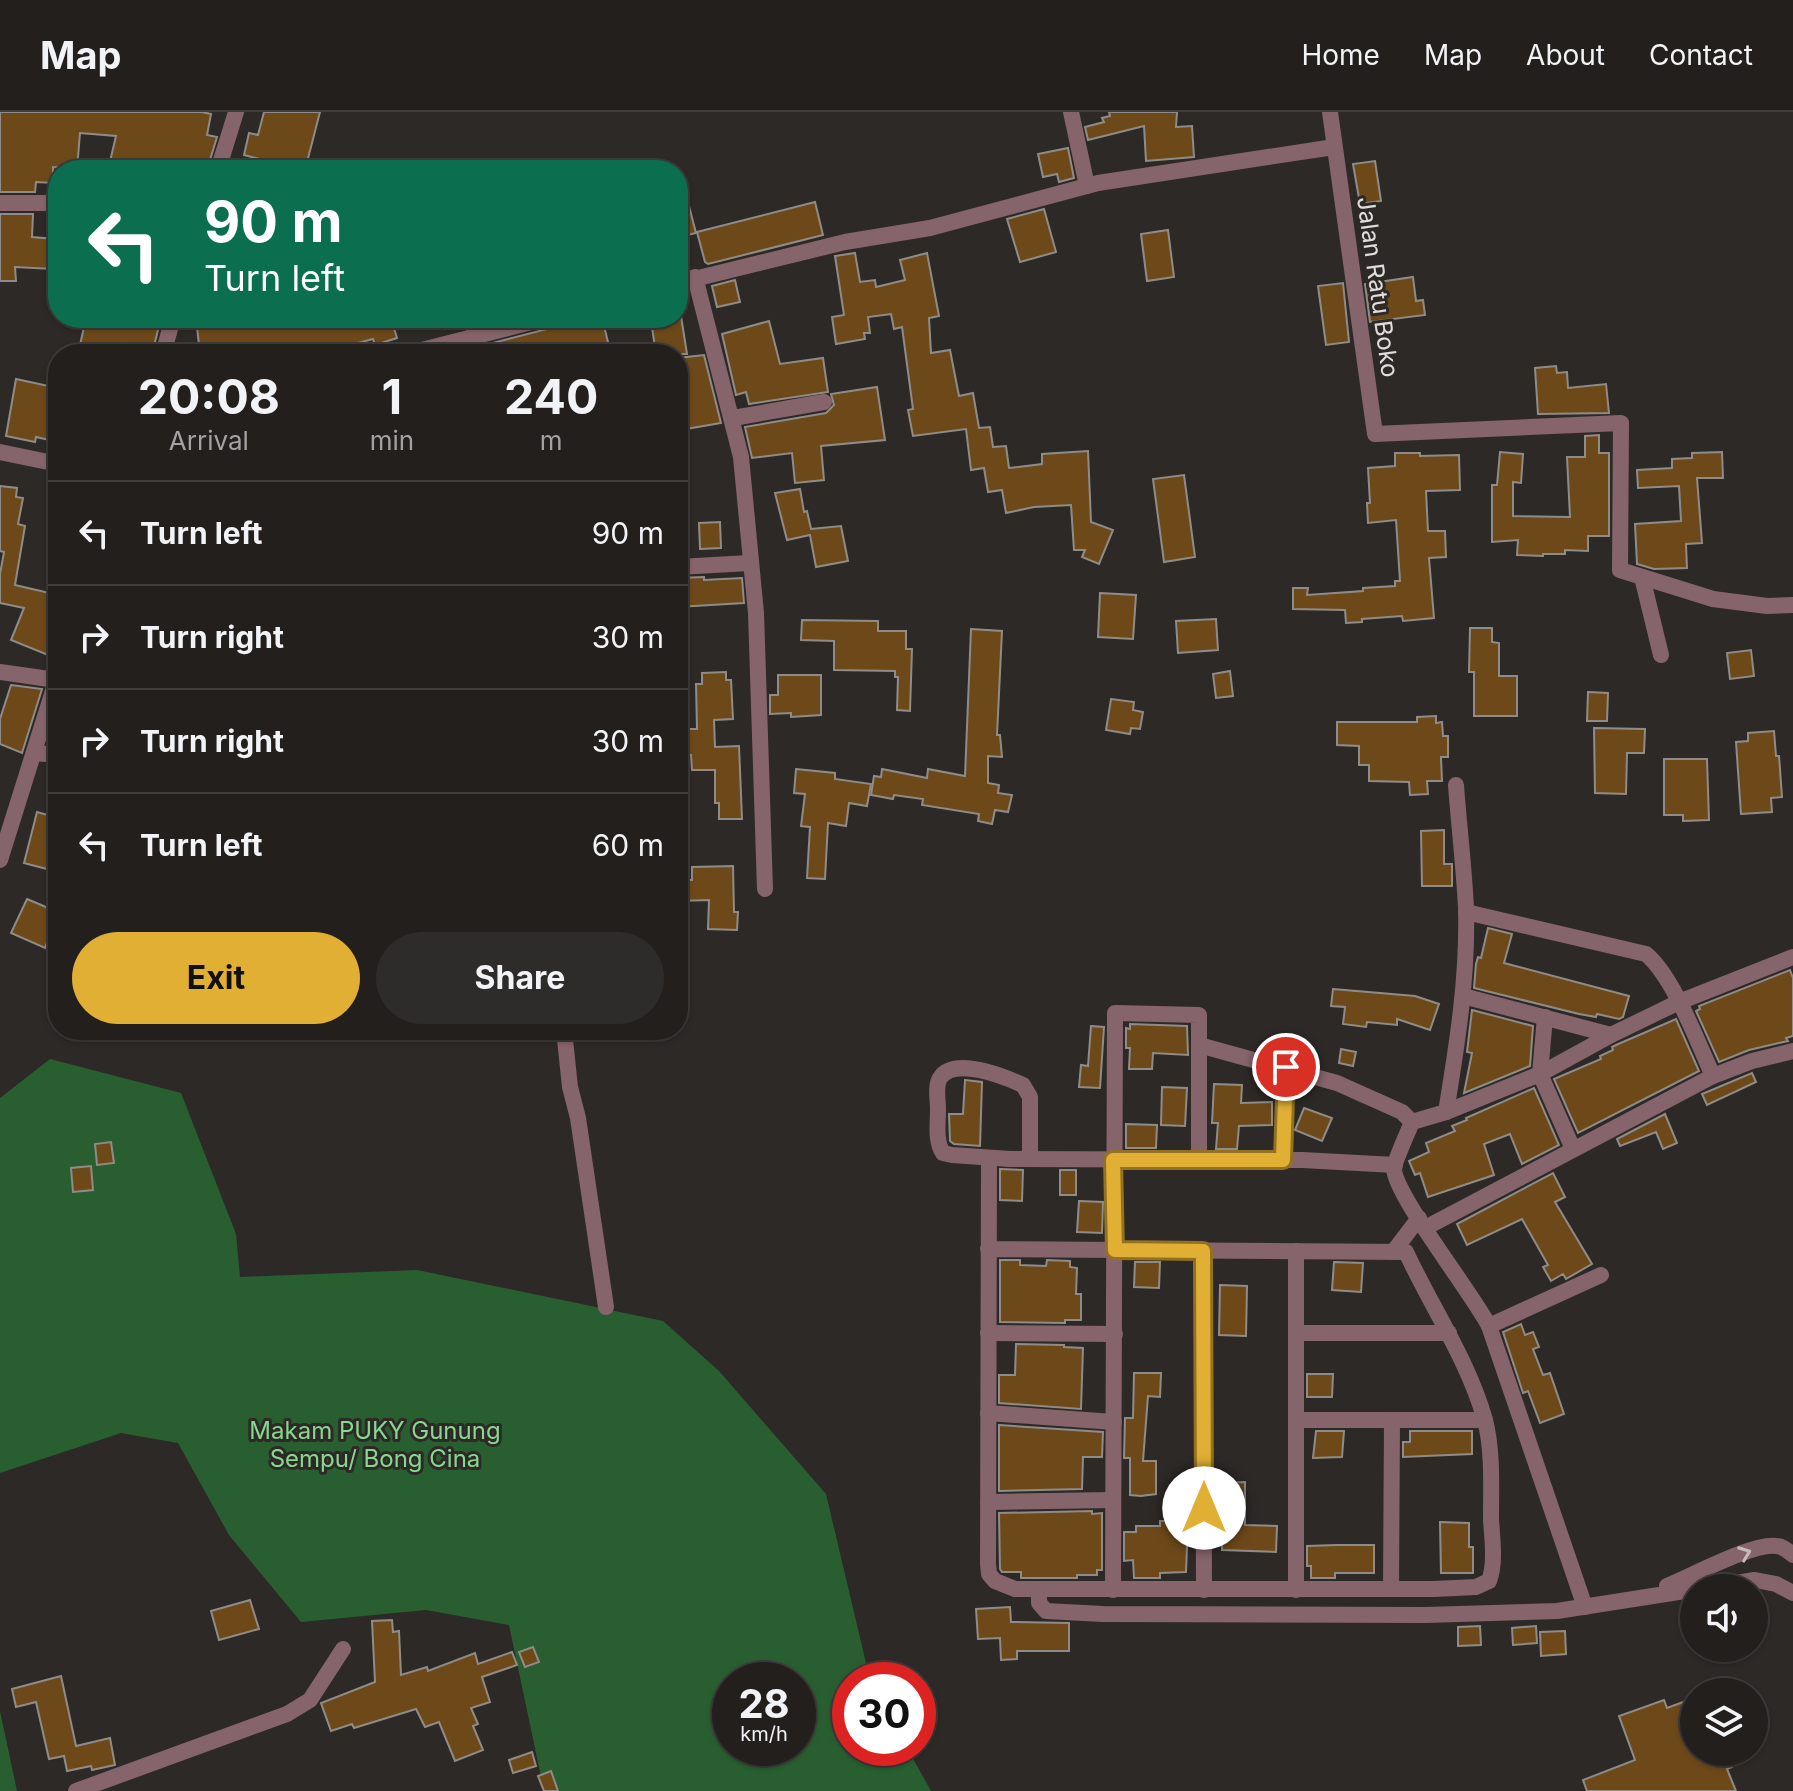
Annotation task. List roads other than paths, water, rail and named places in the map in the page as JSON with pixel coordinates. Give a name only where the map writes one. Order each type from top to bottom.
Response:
[{"type":"street","points":[[221,160],[236,112]]},
{"type":"street","points":[[1071,112],[1087,186]]},
{"type":"street","name":"Jalan Ratu Boko","points":[[1330,112],[1375,434],[1621,423],[1620,570],[1642,577]]},
{"type":"street","points":[[688,279],[845,242],[930,228],[1087,186],[1334,147]]},
{"type":"street","points":[[0,203],[48,203]]},
{"type":"street","points":[[695,277],[741,457],[756,613],[765,889]]},
{"type":"street","points":[[476,344],[520,328]]},
{"type":"street","points":[[733,418],[824,402]]},
{"type":"street","points":[[0,452],[48,462]]},
{"type":"street","points":[[688,566],[749,563]]},
{"type":"street","points":[[1642,577],[1713,599],[1767,606],[1793,605]]},
{"type":"street","points":[[1642,577],[1661,655]]},
{"type":"street","points":[[0,672],[48,677]]},
{"type":"street","points":[[0,860],[48,707]]},
{"type":"street","points":[[34,753],[48,754]]},
{"type":"street","points":[[1446,1112],[1463,996],[1466,912],[1456,785]]},
{"type":"street","points":[[1466,912],[1646,954],[1660,969],[1679,1002],[1713,1076]]},
{"type":"street","points":[[1412,1122],[1446,1112],[1540,1074],[1679,1002],[1793,957]]},
{"type":"street","points":[[1463,996],[1611,1035]]},
{"type":"street","points":[[1113,1590],[1115,1013],[1199,1015],[1199,1160]]},
{"type":"street","points":[[1545,1017],[1540,1074],[1573,1149]]},
{"type":"street","points":[[565,1040],[606,1307]]},
{"type":"street","points":[[1199,1045],[1286,1067],[1350,1089],[1402,1112],[1412,1122]]},
{"type":"street","points":[[1393,1252],[1422,1223],[1713,1076],[1752,1061],[1793,1051]]},
{"type":"street","points":[[1283,1160],[1286,1067]]},
{"type":"street","points":[[1030,1159],[1030,1097],[1026,1088],[973,1069],[954,1069],[943,1074],[937,1083],[938,1142],[941,1150],[952,1155],[1030,1159],[1283,1160],[1395,1165]]},
{"type":"street","points":[[1412,1122],[1395,1165],[1396,1178],[1422,1223],[1479,1305],[1489,1326],[1585,1607]]},
{"type":"street","points":[[988,1249],[1406,1252],[1449,1333],[1485,1420],[1491,1510],[1492,1562],[1489,1581],[1476,1587],[1113,1590],[1005,1587],[991,1578],[988,1564],[988,1249],[989,1158]]},
{"type":"street","points":[[1203,1251],[1204,1590]]},
{"type":"street","points":[[1296,1251],[1296,1590]]},
{"type":"street","points":[[1489,1326],[1601,1275]]},
{"type":"street","points":[[988,1333],[1115,1334]]},
{"type":"street","points":[[1296,1333],[1449,1333]]},
{"type":"street","points":[[988,1413],[1114,1422]]},
{"type":"street","points":[[1296,1420],[1485,1420]]},
{"type":"street","points":[[1391,1589],[1392,1420]]},
{"type":"street","points":[[988,1502],[1113,1500]]},
{"type":"street","points":[[1647,1595],[1750,1550],[1778,1545],[1793,1555]]},
{"type":"street","points":[[1039,1589],[1042,1608],[1060,1613],[1425,1615],[1585,1607],[1755,1580],[1776,1584],[1793,1593]]},
{"type":"street","points":[[76,1791],[287,1714],[310,1700],[343,1649]]},
{"type":"park label","name":"Makam PUKY Gunung Sempu/ Bong Cina","points":[[375,1444]]}]
